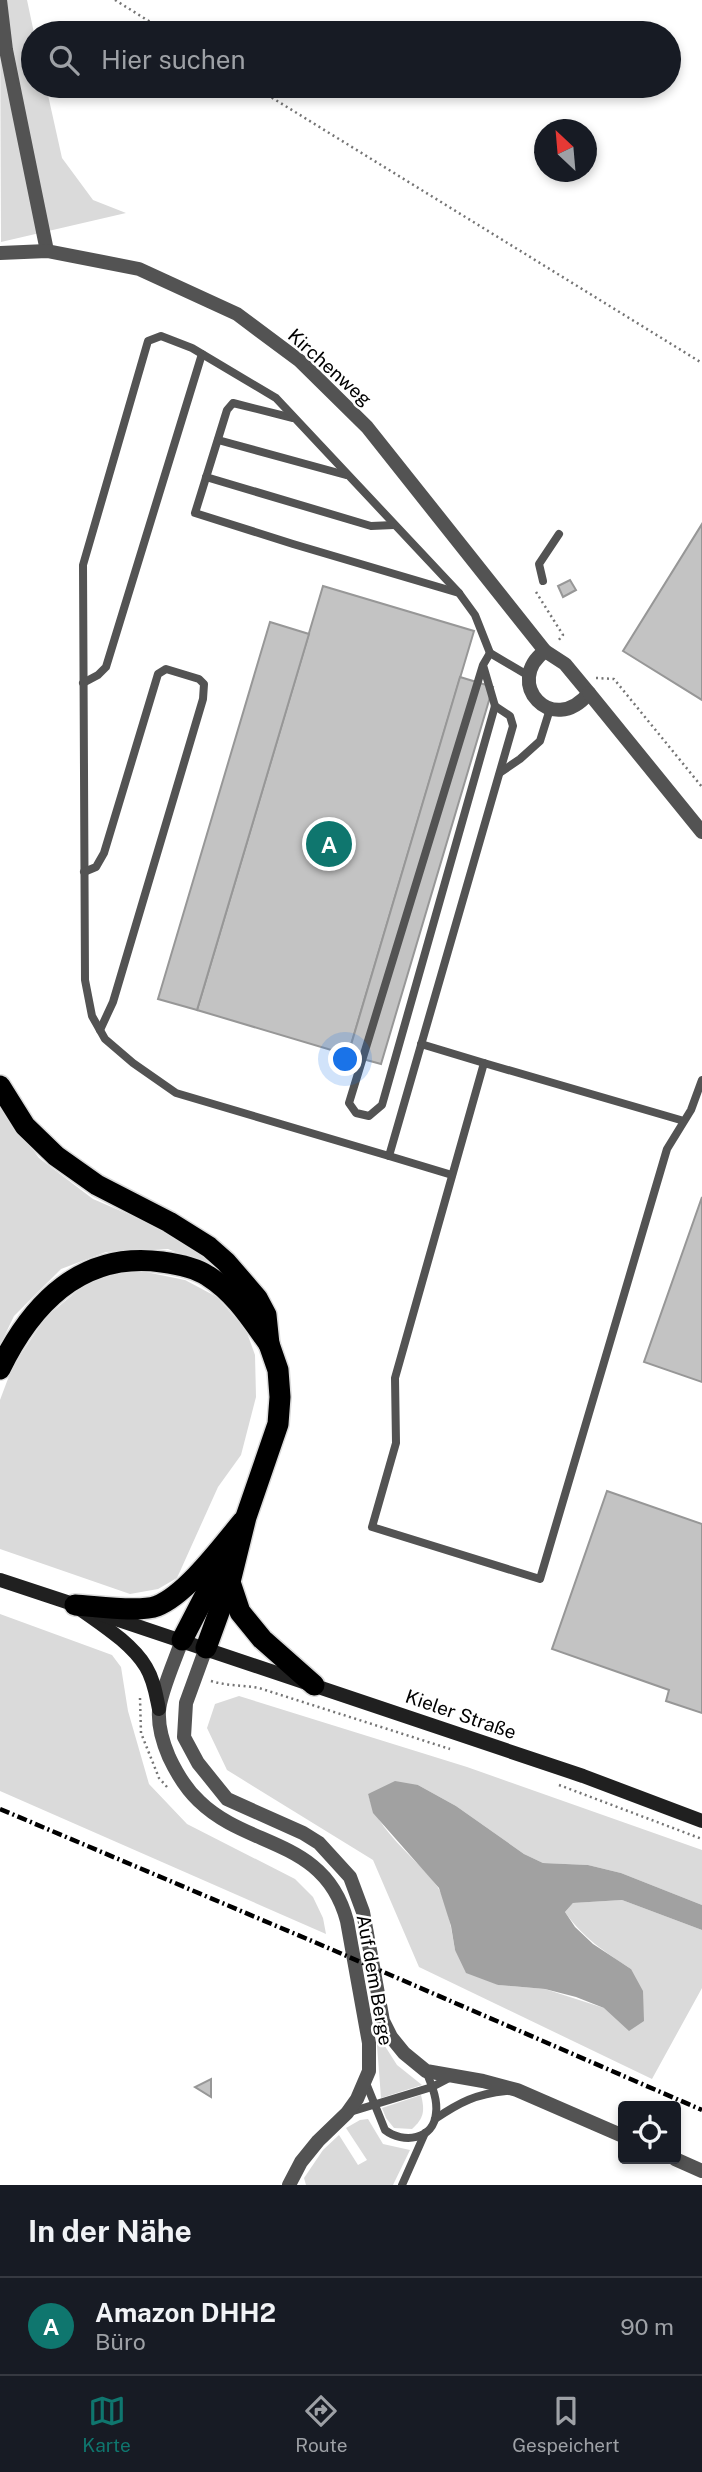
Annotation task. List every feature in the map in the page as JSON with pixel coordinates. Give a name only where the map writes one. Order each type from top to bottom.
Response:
[{"type":"highway","points":[[0,1086],[25,1126],[55,1156],[97,1185],[179,1228],[226,1262],[257,1298],[266,1315],[269,1344],[278,1370],[278,1424],[246,1517],[230,1582],[206,1648]]},
{"type":"highway","points":[[0,1370],[13,1343],[28,1321],[46,1300],[64,1285],[85,1272],[107,1264],[144,1259],[176,1264],[207,1275],[236,1298],[269,1344]]},
{"type":"highway","points":[[75,1605],[128,1609],[156,1607],[175,1595],[198,1573],[246,1517]]},
{"type":"highway","points":[[182,1640],[246,1517]]},
{"type":"highway","points":[[230,1582],[240,1612],[262,1639],[314,1685]]},
{"type":"main road","name":"Kieler Straße","points":[[0,1580],[583,1776],[702,1821]]},
{"type":"main road","points":[[75,1605],[127,1646],[145,1666],[159,1709]]},
{"type":"street","points":[[0,0],[6,50],[47,251]]},
{"type":"street","name":"Kirchenweg","points":[[0,253],[47,251],[139,270],[237,314],[300,360],[367,427],[545,651],[565,664],[702,832]]},
{"type":"street","points":[[545,651],[537,657],[529,676],[533,696],[550,709],[570,709],[580,704],[589,693]]},
{"type":"street","name":"Auf dem Berge","points":[[182,1640],[159,1709],[162,1741],[178,1776],[199,1802],[224,1819],[297,1853],[324,1877],[338,1897],[347,1921],[369,2043],[366,2083]]},
{"type":"street","name":"Auf dem Berge","points":[[206,1648],[186,1703],[184,1737],[198,1763],[227,1799],[303,1833],[319,1843],[350,1877],[363,1913],[383,2021],[404,2053],[426,2071]]},
{"type":"street","points":[[426,2071],[517,2090],[618,2134]]},
{"type":"street","points":[[289,2185],[301,2162],[317,2141],[347,2113],[366,2083]]},
{"type":"street","points":[[681,2162],[702,2171]]},
{"type":"street","points":[[698,2185],[702,2176]]},
{"type":"lane","points":[[452,1175],[176,1093],[133,1063],[105,1039],[92,1016],[85,980],[83,565],[148,341],[161,337],[202,354],[276,398],[459,593],[475,615],[490,653],[529,676]]},
{"type":"lane","points":[[83,683],[106,667],[202,354]]},
{"type":"lane","points":[[294,418],[233,402],[227,410],[195,513],[459,593]]},
{"type":"lane","points":[[218,440],[348,476]]},
{"type":"lane","points":[[206,477],[372,526],[394,525]]},
{"type":"lane","points":[[543,581],[539,564],[559,534]]},
{"type":"lane","points":[[483,665],[495,706],[382,1105],[369,1116],[356,1114],[349,1103],[483,665],[490,653]]},
{"type":"lane","points":[[84,872],[96,867],[104,853],[158,674],[166,669],[199,679],[204,684],[203,699],[113,1002],[100,1030]]},
{"type":"lane","points":[[389,1156],[513,726],[510,716],[495,706]]},
{"type":"lane","points":[[500,772],[540,741],[550,709]]},
{"type":"lane","points":[[421,1044],[684,1121]]},
{"type":"lane","points":[[484,1063],[395,1378],[396,1443],[372,1527],[540,1579],[667,1149],[691,1110],[702,1080]]},
{"type":"lane","points":[[426,2071],[436,2102],[436,2119]]},
{"type":"lane","points":[[347,2113],[432,2087],[453,2077]]},
{"type":"lane","points":[[366,2083],[380,2121],[390,2134],[405,2139],[416,2138],[425,2133]]},
{"type":"lane","points":[[402,2185],[425,2133],[436,2119],[463,2100],[489,2093],[517,2090]]},
{"type":"path","points":[[115,0],[149,21]]},
{"type":"path","points":[[272,98],[702,363]]},
{"type":"path","points":[[575,677],[614,679],[702,787]]},
{"type":"path","points":[[196,1676],[227,1686],[259,1688],[455,1750]]},
{"type":"path","points":[[140,1691],[141,1733],[159,1778],[173,1795]]},
{"type":"path","points":[[548,1781],[702,1839]]},
{"type":"shaded area","points":[[0,0],[27,0],[31,21],[21,21],[21,98],[49,98],[62,158],[93,200],[126,213],[1,242]]},
{"type":"shaded area","points":[[0,1105],[39,1158],[93,1199],[172,1233],[212,1259],[242,1292],[210,1266],[168,1249],[106,1252],[61,1269],[14,1316],[0,1345]]},
{"type":"shaded area","points":[[141,1271],[185,1280],[217,1297],[246,1330],[255,1355],[256,1397],[241,1455],[218,1487],[177,1578],[158,1589],[130,1594],[0,1549],[0,1400],[12,1368],[45,1318],[77,1291],[105,1273]]},
{"type":"shaded area","points":[[0,1614],[112,1655],[121,1667],[128,1711],[149,1784],[187,1824],[295,1879],[313,1897],[323,1918],[326,1934],[0,1791]]},
{"type":"shaded area","points":[[239,1696],[467,1767],[702,1850],[702,1905],[621,1873],[588,1865],[543,1863],[524,1854],[456,1806],[418,1785],[368,1794],[388,1832],[441,1892],[455,1950],[498,1985],[545,1989],[604,2008],[631,1969],[595,1944],[579,1929],[565,1912],[573,1903],[622,1900],[702,1930],[702,1988],[652,2079],[419,1967],[373,1860],[227,1770],[207,1728],[215,1704]]},
{"type":"shaded area","points":[[395,1781],[418,1785],[456,1806],[524,1854],[543,1863],[588,1865],[621,1873],[702,1905],[702,1930],[622,1900],[573,1903],[565,1912],[575,1927],[593,1944],[631,1969],[643,1991],[644,2021],[629,2031],[604,2008],[576,1997],[545,1989],[498,1985],[466,1973],[455,1950],[451,1926],[439,1888],[373,1813],[368,1794]]},
{"type":"shaded area","points":[[376,2032],[397,2065],[422,2085],[381,2098]]},
{"type":"shaded area","points":[[421,2095],[422,2114],[416,2125],[412,2129],[394,2128],[382,2108]]},
{"type":"shaded area","points":[[368,2119],[383,2144],[410,2150],[393,2185],[306,2185],[304,2178],[323,2150],[339,2135],[358,2165],[367,2160],[346,2128],[360,2120]]},
{"type":"building","points":[[702,524],[702,700],[623,651]]},
{"type":"building","points":[[570,580],[576,590],[563,597],[558,586]]},
{"type":"building","points":[[323,586],[474,631],[348,1055],[197,1010]]},
{"type":"building","points":[[270,622],[309,634],[197,1010],[158,999]]},
{"type":"building","points":[[460,677],[493,687],[381,1064],[348,1055]]},
{"type":"building","points":[[702,1197],[702,1382],[644,1362]]},
{"type":"building","points":[[607,1491],[702,1524],[702,1713],[666,1701],[669,1690],[552,1649]]},
{"type":"building","points":[[211,2079],[211,2097],[195,2087]]},
{"type":"railway","points":[[0,1809],[702,2110]]},
{"type":"place","name":"Amazon DHH2","points":[[329,844]]}]
